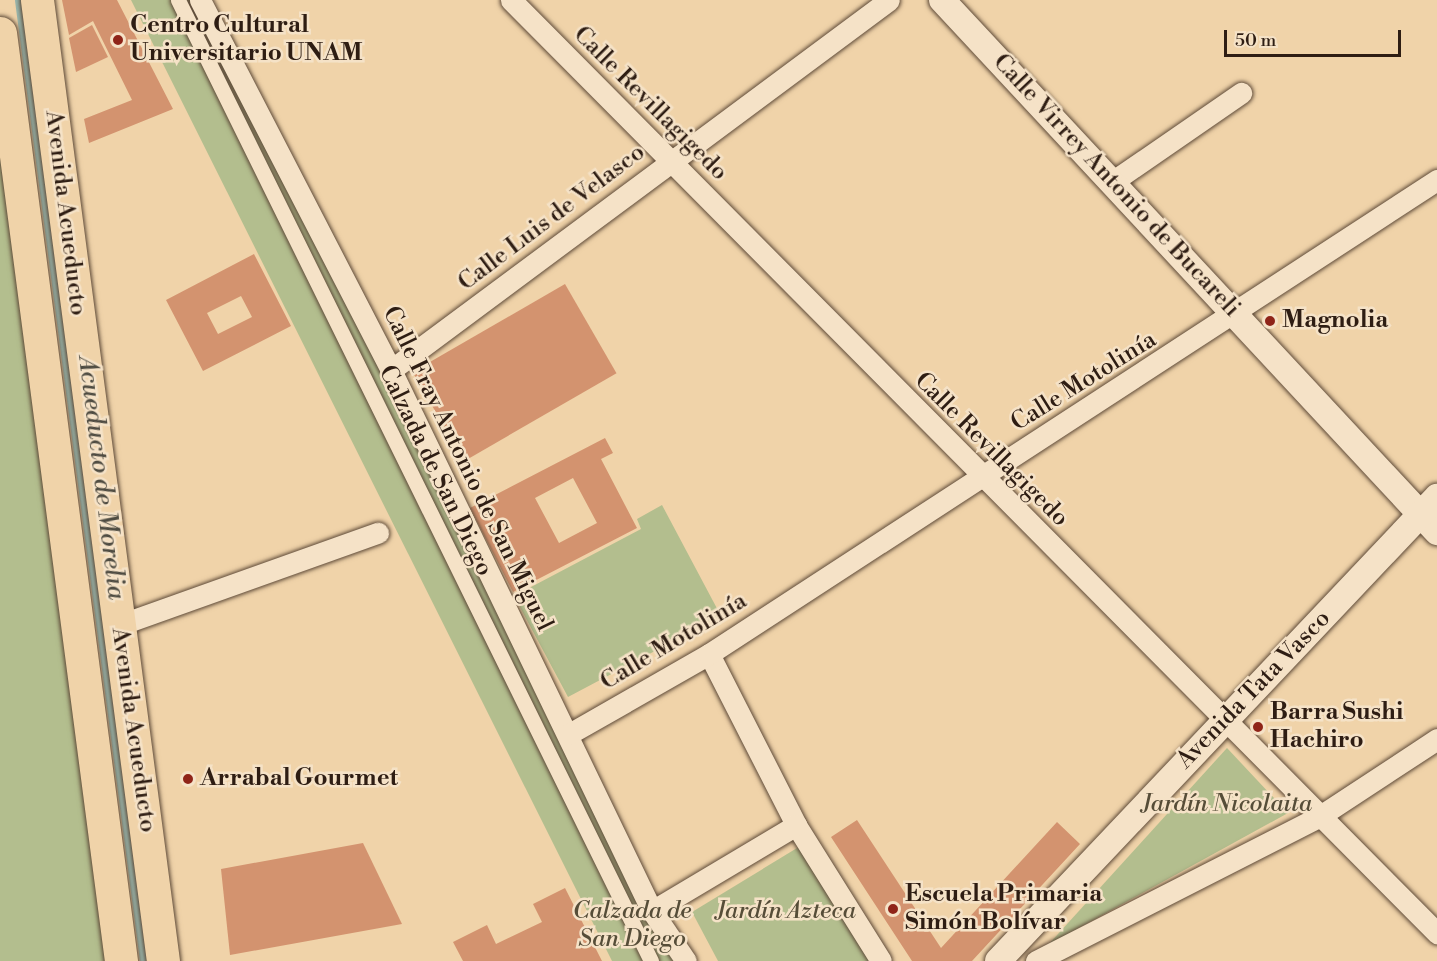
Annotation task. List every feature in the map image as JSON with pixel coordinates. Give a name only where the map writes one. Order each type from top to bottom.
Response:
[{"type":"main road","name":"Avenida Acueducto","points":[[37,0],[163,961]]},
{"type":"main road","name":"Avenida Acueducto","points":[[1,45],[121,961]]},
{"type":"street","name":"Calzada de San Diego","points":[[178,0],[651,961]]},
{"type":"street","name":"Calle Fray Antonio de San Miguel","points":[[200,0],[391,370],[570,734],[652,911],[687,961]]},
{"type":"street","name":"Calle Revillagigedo","points":[[511,0],[1223,722],[1437,933]]},
{"type":"street","name":"Calle Luis de Velasco","points":[[391,370],[889,0]]},
{"type":"street","name":"Calle Virrey Antonio de Bucareli","points":[[942,0],[1237,315],[1432,514]]},
{"type":"street","points":[[1112,182],[1241,93]]},
{"type":"street","name":"Calle Motolinía","points":[[570,734],[709,654],[1237,315],[1437,180]]},
{"type":"street","name":"Avenida Tata Vasco","points":[[998,961],[1223,722],[1432,514]]},
{"type":"street","points":[[119,625],[378,533]]},
{"type":"street","points":[[709,654],[796,825],[881,961]]},
{"type":"street","points":[[1036,961],[1320,816],[1437,739]]},
{"type":"street","points":[[652,911],[796,825]]},
{"type":"green space","name":"Calzada de San Diego","points":[[131,0],[194,0],[687,961],[612,961]]},
{"type":"green space","points":[[0,102],[106,961],[0,961]]},
{"type":"green space","points":[[662,505],[721,616],[568,697],[514,596],[641,529],[637,519]]},
{"type":"green space","name":"Jardín Nicolaita","points":[[1227,748],[1288,813],[1048,945]]},
{"type":"green space","name":"Jardín Azteca","points":[[802,845],[874,961],[718,961],[692,912]]},
{"type":"building","points":[[62,0],[117,0],[173,109],[89,143],[84,119],[132,100],[93,21],[69,35]]},
{"type":"building","points":[[92,25],[108,57],[76,72],[69,38]]},
{"type":"building","points":[[254,254],[291,326],[203,371],[166,300]],"holes":[[[241,296],[252,317],[218,334],[207,313]]]},
{"type":"building","points":[[565,284],[616,373],[464,461],[413,372]]},
{"type":"building","points":[[605,438],[613,453],[601,459],[637,528],[513,592],[470,508]],"holes":[[[573,478],[597,523],[559,543],[535,498]]]},
{"type":"building","points":[[857,820],[941,948],[1057,822],[1080,844],[972,961],[912,961],[831,837]]},
{"type":"building","points":[[363,843],[402,924],[230,955],[221,869]]},
{"type":"building","points":[[565,888],[602,961],[463,961],[453,942],[487,925],[496,944],[542,922],[533,904]]},
{"type":"waterway","name":"Acueducto de Morelia","points":[[18,0],[143,961]]},
{"type":"place","name":"Centro Cultural Universitario UNAM","points":[[118,40]]},
{"type":"place","name":"Magnolia","points":[[1270,321]]},
{"type":"place","name":"Barra Sushi Hachiro","points":[[1258,727]]},
{"type":"place","name":"Arrabal Gourmet","points":[[188,779]]},
{"type":"place","name":"Escuela Primaria Simón Bolívar","points":[[893,909]]}]
